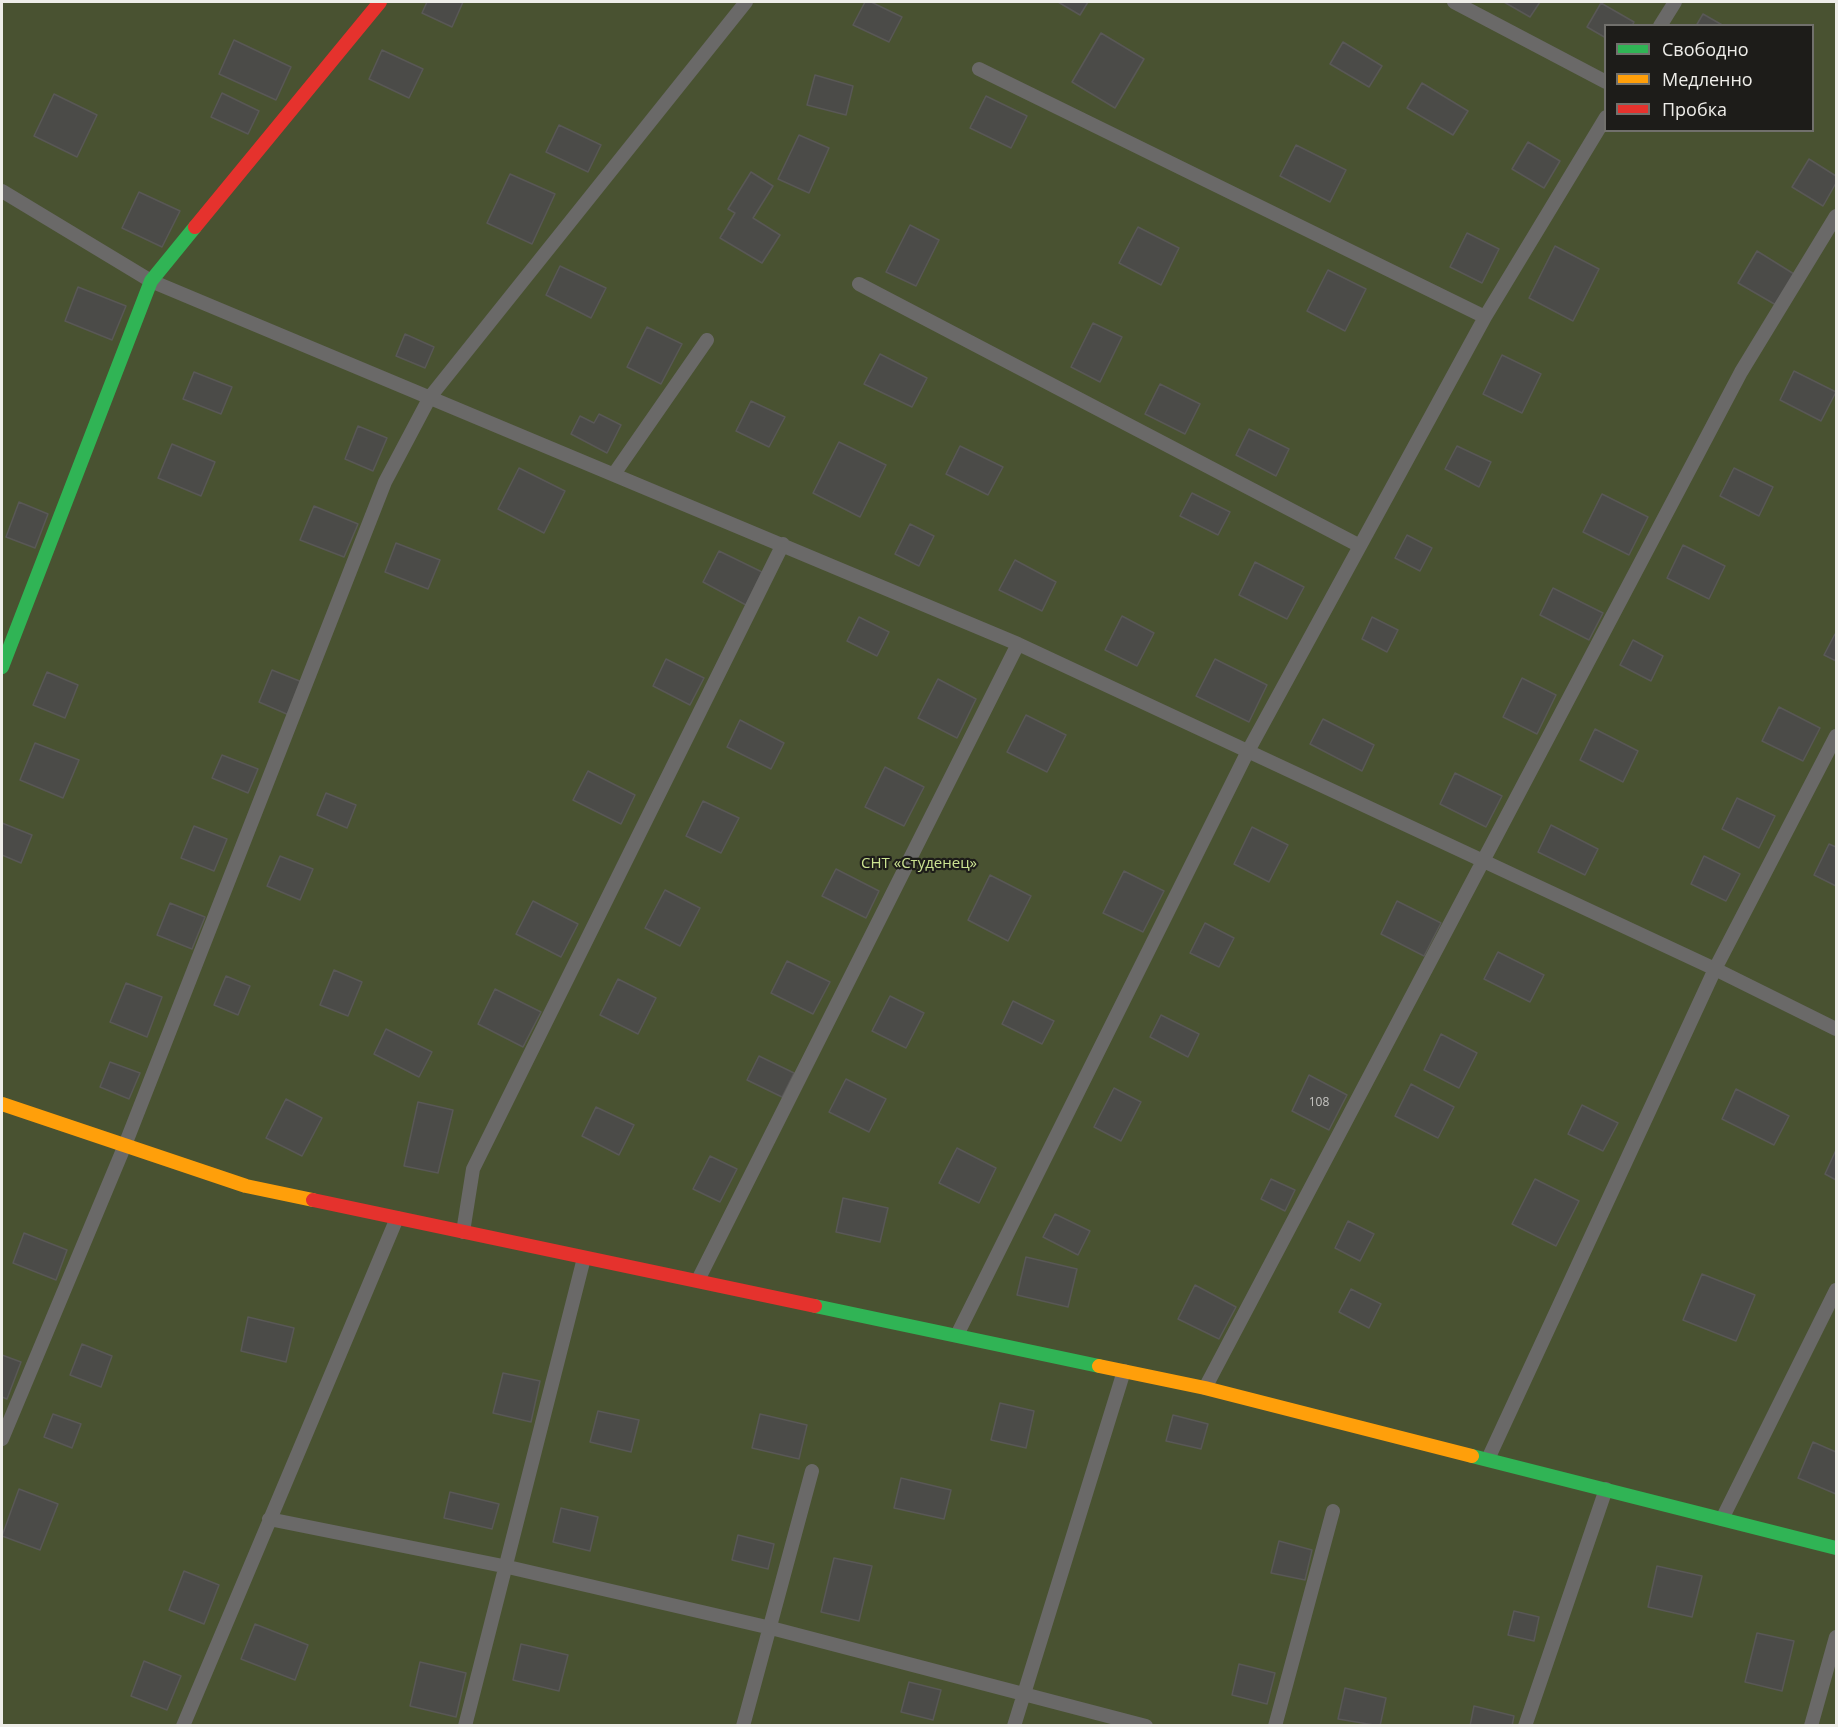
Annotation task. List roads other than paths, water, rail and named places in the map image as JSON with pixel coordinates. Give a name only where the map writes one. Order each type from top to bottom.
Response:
[{"type":"street","points":[[2,667],[151,281],[380,2]]},
{"type":"street","points":[[2,1104],[246,1186],[1205,1388],[1836,1548]]},
{"type":"lane","points":[[2,1439],[125,1145],[385,482],[430,398],[746,2]]},
{"type":"lane","points":[[1454,2],[1604,81]]},
{"type":"lane","points":[[1661,24],[1675,2]]},
{"type":"lane","points":[[979,69],[1485,317]]},
{"type":"lane","points":[[957,1335],[1246,753],[1485,317],[1604,119]]},
{"type":"lane","points":[[2,191],[151,281],[1018,644],[1246,753],[1715,969],[1836,1029]]},
{"type":"lane","points":[[1205,1388],[1741,372],[1836,216]]},
{"type":"lane","points":[[859,284],[1360,546]]},
{"type":"lane","points":[[614,474],[707,340]]},
{"type":"lane","points":[[463,1232],[474,1169],[783,544]]},
{"type":"lane","points":[[697,1281],[1018,644]]},
{"type":"lane","points":[[1488,1459],[1715,969],[1836,736]]},
{"type":"lane","points":[[183,1725],[397,1218]]},
{"type":"lane","points":[[465,1725],[584,1258]]},
{"type":"lane","points":[[1722,1519],[1836,1290]]},
{"type":"lane","points":[[1014,1725],[1124,1371]]},
{"type":"lane","points":[[743,1725],[812,1471]]},
{"type":"lane","points":[[1525,1725],[1606,1488]]},
{"type":"lane","points":[[1275,1725],[1333,1511]]},
{"type":"lane","points":[[269,1519],[507,1567],[771,1628],[1146,1725]]},
{"type":"lane","points":[[1811,1725],[1836,1637]]},
{"type":"park label","name":"СНТ «Студенец»","points":[[919,864]]}]
